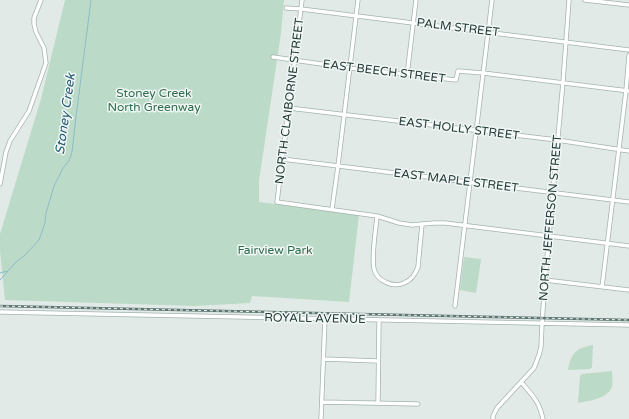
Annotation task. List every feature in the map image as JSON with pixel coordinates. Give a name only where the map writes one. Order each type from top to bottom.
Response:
[{"type":"street","points":[[0,184],[6,152],[10,141],[29,111],[46,63],[44,48],[36,32],[34,24],[34,18],[41,0]]},
{"type":"street","name":"NORTH CLAIBORNE STREET","points":[[302,0],[277,202],[332,210]]},
{"type":"street","points":[[358,0],[332,210],[377,216],[399,223],[412,225],[445,223],[629,246]]},
{"type":"street","points":[[407,75],[416,0]]},
{"type":"street","points":[[455,306],[492,0]]},
{"type":"street","name":"NORTH JEFFERSON STREET","points":[[493,419],[497,408],[534,368],[540,355],[552,192],[563,82],[569,0]]},
{"type":"street","points":[[584,0],[629,5]]},
{"type":"street","name":"PALM STREET","points":[[286,8],[629,50]]},
{"type":"street","points":[[602,286],[612,200],[628,91],[629,55]]},
{"type":"street","name":"EAST BEECH STREET","points":[[274,57],[349,68],[456,80],[458,71],[563,82],[628,91]]},
{"type":"street","name":"EAST HOLLY STREET","points":[[289,108],[557,140],[629,151]]},
{"type":"street","name":"EAST MAPLE STREET","points":[[282,159],[629,202]]},
{"type":"street","points":[[377,216],[373,262],[374,270],[380,279],[386,283],[395,285],[404,284],[415,274],[418,267],[422,224]]},
{"type":"street","points":[[545,280],[629,290]]},
{"type":"street","name":"ROYALL AVENUE","points":[[0,312],[629,325]]},
{"type":"street","points":[[321,419],[325,318]]},
{"type":"street","points":[[378,403],[379,320]]},
{"type":"street","points":[[324,359],[378,361]]},
{"type":"street","points":[[521,382],[535,398],[543,419]]},
{"type":"street","points":[[322,402],[418,404]]},
{"type":"green space","name":"Stoney Creek North Greenway","points":[[65,0],[284,0],[281,33],[259,181],[259,202],[359,215],[349,302],[252,296],[250,303],[195,306],[5,300],[0,251],[0,234],[41,99]]},
{"type":"green space","points":[[464,257],[481,259],[476,293],[460,290]]},
{"type":"green space","points":[[593,345],[592,367],[590,369],[568,370],[575,352]]},
{"type":"green space","points":[[612,371],[612,387],[610,391],[597,399],[578,403],[580,376],[582,374]]},
{"type":"waterway","name":"Stoney Creek","points":[[0,280],[39,240],[45,223],[46,213],[54,186],[63,168],[69,161],[72,152],[91,0]]},
{"type":"waterway","name":"Stoney Creek","points":[[0,273],[7,271]]},
{"type":"railway","points":[[0,306],[629,320]]},
{"type":"park label","name":"Fairview Park","points":[[275,251]]}]
